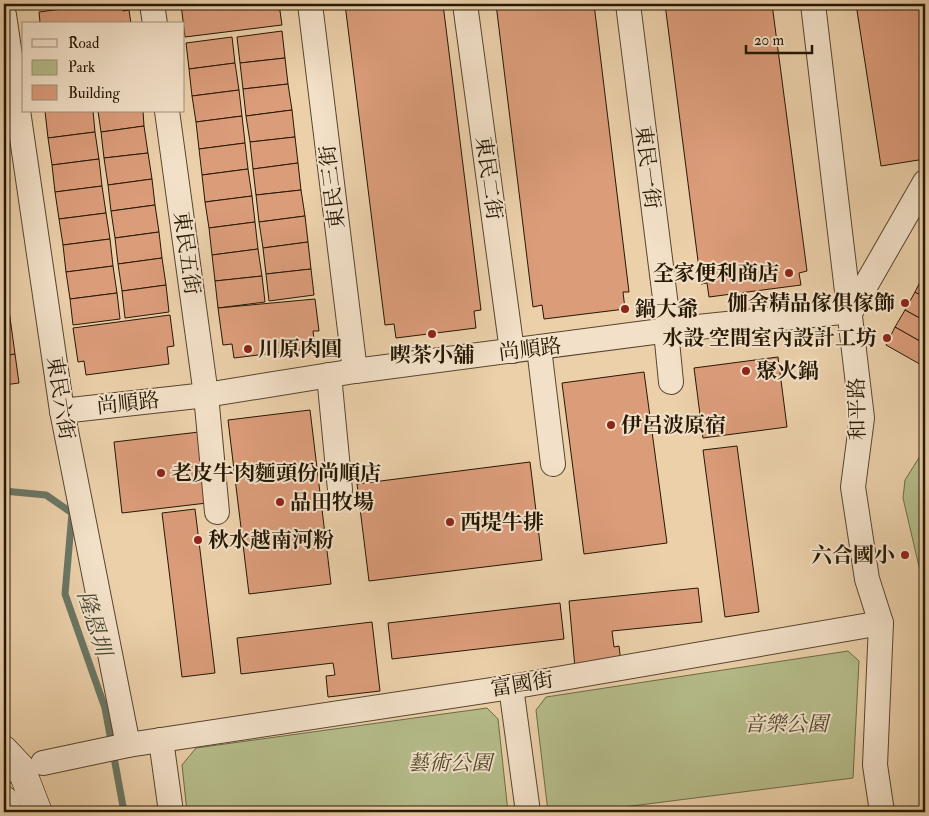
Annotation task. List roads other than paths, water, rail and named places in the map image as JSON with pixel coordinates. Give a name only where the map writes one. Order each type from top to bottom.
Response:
[{"type":"street","points":[[152,4],[155,22]]},
{"type":"street","name":"東民三街","points":[[310,4],[354,371]]},
{"type":"street","name":"東民二街","points":[[465,4],[512,351]]},
{"type":"street","name":"東民一街","points":[[628,4],[667,331],[671,382]]},
{"type":"street","name":"和平路","points":[[813,4],[851,311],[862,418],[853,487],[867,579],[881,623],[875,764],[882,812]]},
{"type":"street","name":"東民六街","points":[[4,15],[62,411],[125,746]]},
{"type":"street","name":"東民五街","points":[[167,112],[206,395],[217,512]]},
{"type":"street","points":[[851,311],[925,182]]},
{"type":"street","name":"尚順路","points":[[62,411],[206,395],[354,371],[667,331],[851,311]]},
{"type":"street","points":[[540,348],[553,464]]},
{"type":"street","points":[[329,375],[340,490]]},
{"type":"street","name":"富國街","points":[[161,740],[511,687],[881,623]]},
{"type":"street","points":[[511,687],[528,812]]},
{"type":"street","points":[[38,812],[18,765],[161,740],[171,812]]},
{"type":"street","points":[[4,800],[8,812]]},
{"type":"waterway","name":"隆恩圳","points":[[4,491],[46,495],[72,513],[65,594],[105,708],[124,812]]},
{"type":"place","name":"全家便利商店","points":[[789,273]]},
{"type":"place","name":"伽舍精品傢俱傢飾","points":[[905,303]]},
{"type":"place","name":"鍋大爺","points":[[625,309]]},
{"type":"place","name":"喫茶小舖","points":[[432,334]]},
{"type":"place","name":"水設 空間室內設計工坊","points":[[887,338]]},
{"type":"place","name":"川原肉圓","points":[[248,349]]},
{"type":"place","name":"聚火鍋","points":[[746,371]]},
{"type":"place","name":"伊呂波原宿","points":[[611,425]]},
{"type":"place","name":"老皮牛肉麵頭份尚順店","points":[[161,473]]},
{"type":"place","name":"品田牧場","points":[[280,502]]},
{"type":"place","name":"西堤牛排","points":[[450,522]]},
{"type":"place","name":"秋水越南河粉","points":[[198,540]]},
{"type":"place","name":"六合國小","points":[[905,555]]},
{"type":"park label","name":"音樂公園","points":[[786,724]]},
{"type":"park label","name":"藝術公園","points":[[450,763]]}]
